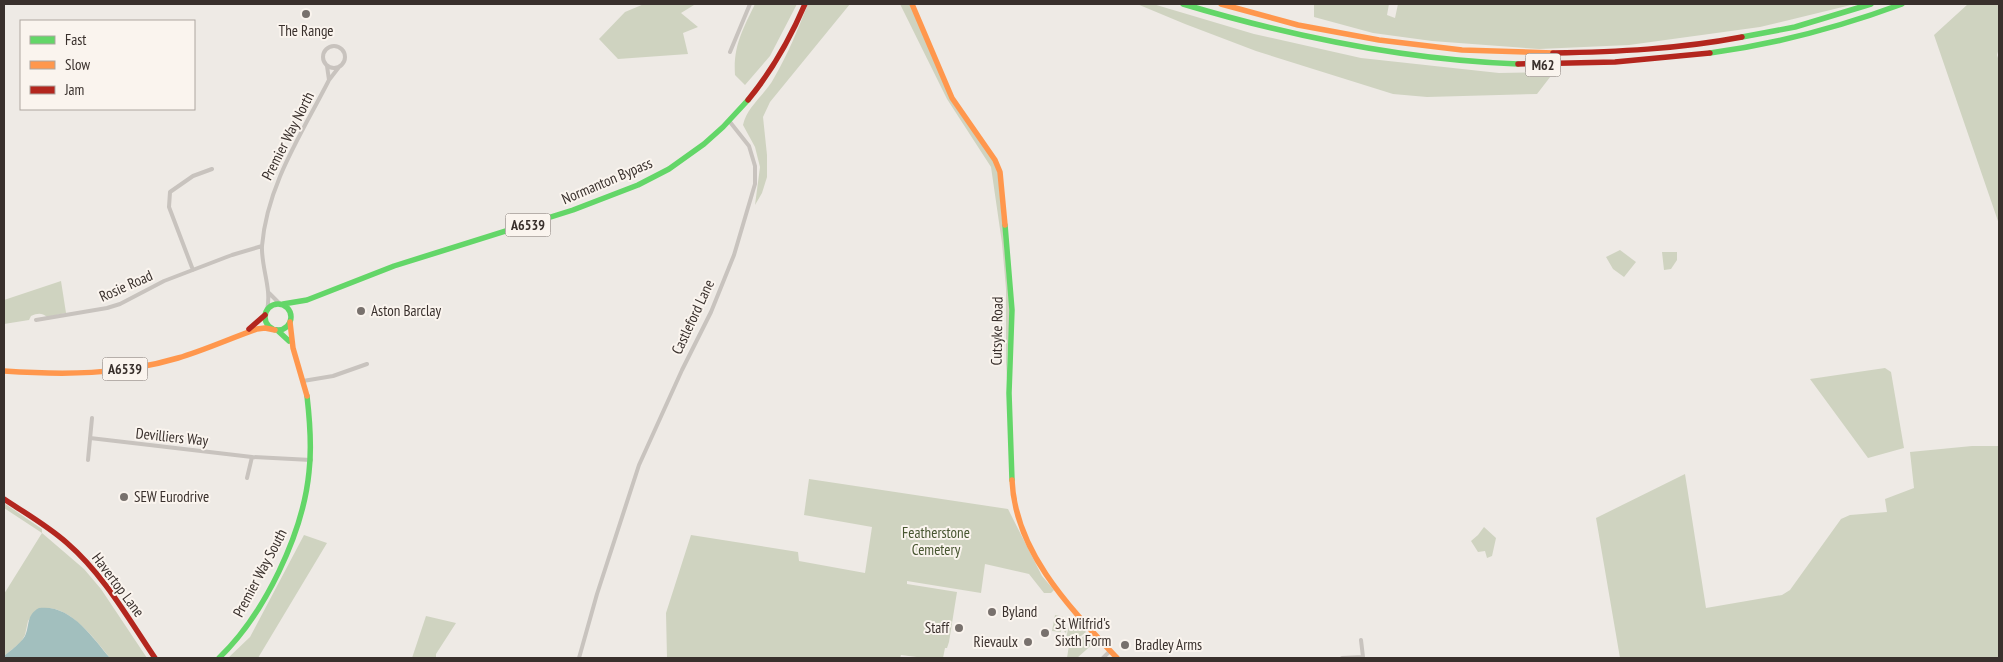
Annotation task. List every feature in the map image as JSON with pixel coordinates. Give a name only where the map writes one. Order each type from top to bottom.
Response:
[{"type":"main road","name":"A6539","points":[[730,122],[776,64],[795,29],[805,4]]},
{"type":"main road","name":"Cutsyke Road","points":[[912,4],[952,98],[995,160],[1000,172],[1012,310],[1009,401],[1012,499],[1016,513],[1026,539],[1042,567],[1078,615],[1117,658]]},
{"type":"main road","name":"M62","points":[[1183,4],[1267,28],[1365,50],[1470,62],[1532,65],[1671,58],[1759,46],[1840,26],[1902,4]]},
{"type":"main road","name":"M62","points":[[1221,4],[1292,23],[1347,34],[1419,45],[1531,54],[1639,50],[1716,41],[1810,22],[1871,4]]},
{"type":"main road","name":"Normanton Bypass","points":[[281,304],[302,303],[375,272],[601,201],[632,188],[682,160],[730,122]]},
{"type":"main road","name":"Normanton Bypass","points":[[291,320],[298,308],[312,299]]},
{"type":"main road","name":"A6539","points":[[242,334],[274,304],[281,304]]},
{"type":"main road","points":[[281,304],[289,310],[291,320]]},
{"type":"main road","points":[[266,313],[267,324],[276,330]]},
{"type":"main road","name":"A6539","points":[[4,371],[58,374],[137,368],[177,359],[210,348],[242,334],[265,328],[282,329],[291,320]]},
{"type":"main road","name":"Premier Way South","points":[[220,658],[241,635],[257,611],[292,544],[301,518],[308,486],[311,460],[310,426],[304,381],[289,334],[291,320]]},
{"type":"main road","name":"Premier Way South","points":[[276,330],[286,337],[292,345]]},
{"type":"main road","name":"Havertop Lane","points":[[4,499],[49,528],[74,549],[104,582],[155,658]]},
{"type":"street","points":[[730,52],[750,4]]},
{"type":"street","points":[[335,46],[345,54],[345,60],[339,66],[332,68],[326,64],[324,54],[328,48],[335,46]]},
{"type":"street","name":"Premier Way North","points":[[326,64],[329,80]]},
{"type":"street","name":"Premier Way North","points":[[266,313],[268,291],[262,262],[262,246],[267,214],[276,184],[329,80],[339,66]]},
{"type":"street","name":"Castleford Lane","points":[[579,658],[597,594],[639,465],[682,370],[711,312],[734,255],[755,184],[755,166],[749,146],[730,122]]},
{"type":"street","points":[[193,270],[169,207],[170,192],[193,176],[212,170]]},
{"type":"street","name":"Rosie Road","points":[[36,320],[120,304],[164,281],[262,246]]},
{"type":"street","points":[[268,291],[281,304]]},
{"type":"street","points":[[304,381],[333,376],[367,364]]},
{"type":"street","points":[[88,460],[92,418]]},
{"type":"street","name":"Devilliers Way","points":[[90,438],[252,457],[311,460]]},
{"type":"street","points":[[247,478],[252,457]]},
{"type":"street","points":[[1342,658],[1363,658],[1361,640]]},
{"type":"street","points":[[1362,647],[1368,646]]},
{"type":"street","points":[[1103,658],[1110,651]]},
{"type":"green space","points":[[644,4],[694,5],[681,13],[698,27],[683,33],[688,54],[618,59],[599,39],[625,12]]},
{"type":"green space","points":[[755,4],[797,4],[770,56],[745,85],[735,75],[737,46]]},
{"type":"green space","points":[[808,4],[850,4],[770,102],[763,117],[767,177],[762,193],[755,205],[760,167],[755,147],[743,125],[748,112],[779,69]]},
{"type":"green space","points":[[900,4],[910,4],[954,104],[995,163],[998,172],[1010,312],[1006,379],[1006,289],[1002,243],[991,167],[947,99]]},
{"type":"green space","points":[[1137,4],[1153,4],[1254,34],[1361,58],[1499,73],[1554,72],[1537,94],[1427,97],[1393,94],[1256,51]]},
{"type":"green space","points":[[1314,4],[1389,4],[1387,15],[1395,18],[1398,4],[1855,4],[1760,27],[1629,45],[1539,49],[1432,41],[1373,33],[1314,17]]},
{"type":"green space","points":[[1968,4],[1999,4],[1999,48],[1997,55],[1999,61],[1999,224],[1934,35]]},
{"type":"green space","points":[[1620,250],[1636,262],[1624,277],[1613,269],[1606,257]]},
{"type":"green space","points":[[1662,252],[1677,252],[1677,260],[1671,269],[1664,270]]},
{"type":"green space","points":[[61,281],[66,313],[47,317],[38,314],[31,316],[29,320],[4,324],[4,300]]},
{"type":"green space","points":[[1885,368],[1891,372],[1904,448],[1868,458],[1810,379]]},
{"type":"green space","points":[[1972,446],[1999,446],[1999,658],[1620,658],[1596,518],[1685,474],[1706,608],[1782,595],[1790,590],[1841,519],[1850,515],[1887,512],[1885,499],[1914,488],[1910,452]]},
{"type":"green space","name":"Featherstone Cemetery","points":[[809,479],[1008,509],[1042,576],[1054,590],[1051,593],[1044,593],[1029,574],[985,564],[981,593],[907,581],[907,584],[957,592],[949,642],[947,648],[945,648],[943,658],[901,655],[900,658],[667,658],[666,613],[691,535],[798,552],[799,561],[865,573],[872,527],[804,515]]},
{"type":"green space","points":[[4,503],[42,529],[42,533],[4,508]]},
{"type":"green space","points":[[1484,527],[1496,538],[1492,556],[1487,558],[1485,551],[1478,552],[1471,541]]},
{"type":"green space","points":[[42,533],[84,569],[101,589],[147,658],[110,658],[87,631],[67,614],[56,609],[46,608],[35,611],[28,621],[25,635],[21,642],[4,656],[4,594]]},
{"type":"green space","points":[[304,535],[327,543],[258,658],[228,658],[250,637]]},
{"type":"green space","points":[[1055,615],[1063,617],[1062,622],[1067,627],[1066,633],[1061,628],[1061,632],[1052,631]]},
{"type":"green space","points":[[426,616],[456,623],[436,654],[436,658],[412,658]]},
{"type":"green space","points":[[1076,621],[1086,632],[1072,643],[1065,643],[1069,625]]},
{"type":"green space","points":[[1085,635],[1095,642],[1077,658],[1067,658],[1069,645],[1074,645]]},
{"type":"water","points":[[39,608],[61,611],[71,617],[88,632],[110,658],[4,658],[25,636],[30,617]]},
{"type":"traffic: fast","points":[[1183,4],[1266,27],[1349,45],[1433,58],[1518,64]]},
{"type":"traffic: fast","points":[[1742,37],[1795,27],[1871,4]]},
{"type":"traffic: fast","points":[[1710,53],[1808,34],[1902,4]]},
{"type":"traffic: fast","points":[[283,304],[307,300],[394,266],[573,210],[638,185],[669,169],[704,144],[748,100]]},
{"type":"traffic: fast","points":[[1005,225],[1012,310],[1009,393],[1012,480]]},
{"type":"traffic: fast","points":[[278,304],[287,308],[291,317],[287,326],[278,330],[269,326],[265,317],[269,308],[278,304]]},
{"type":"traffic: fast","points":[[277,330],[289,341]]},
{"type":"traffic: fast","points":[[219,658],[236,640],[266,597],[290,547],[299,521],[310,463],[307,396]]},
{"type":"traffic: slow","points":[[912,4],[952,98],[995,160],[1000,172],[1005,225]]},
{"type":"traffic: slow","points":[[1221,4],[1298,25],[1379,40],[1462,50],[1553,53]]},
{"type":"traffic: slow","points":[[290,322],[293,348],[307,396]]},
{"type":"traffic: slow","points":[[4,371],[70,373],[135,368],[188,355],[257,329],[275,330]]},
{"type":"traffic: slow","points":[[1012,480],[1015,506],[1023,531],[1034,555],[1064,599],[1117,658]]},
{"type":"traffic: jam","points":[[748,100],[780,54],[805,4]]},
{"type":"traffic: jam","points":[[1553,53],[1648,49],[1742,37]]},
{"type":"traffic: jam","points":[[1518,64],[1615,62],[1710,53]]},
{"type":"traffic: jam","points":[[249,329],[265,315]]},
{"type":"traffic: jam","points":[[4,499],[52,531],[80,555],[104,582],[155,658]]},
{"type":"place","name":"The Range","points":[[306,14]]},
{"type":"place","name":"Aston Barclay","points":[[361,311]]},
{"type":"place","name":"SEW Eurodrive","points":[[124,497]]},
{"type":"place","name":"Byland","points":[[992,612]]},
{"type":"place","name":"Staff","points":[[959,628]]},
{"type":"place","name":"St Wilfrid's Sixth Form","points":[[1045,633]]},
{"type":"place","name":"Rievaulx","points":[[1028,642]]},
{"type":"place","name":"Bradley Arms","points":[[1125,645]]}]
